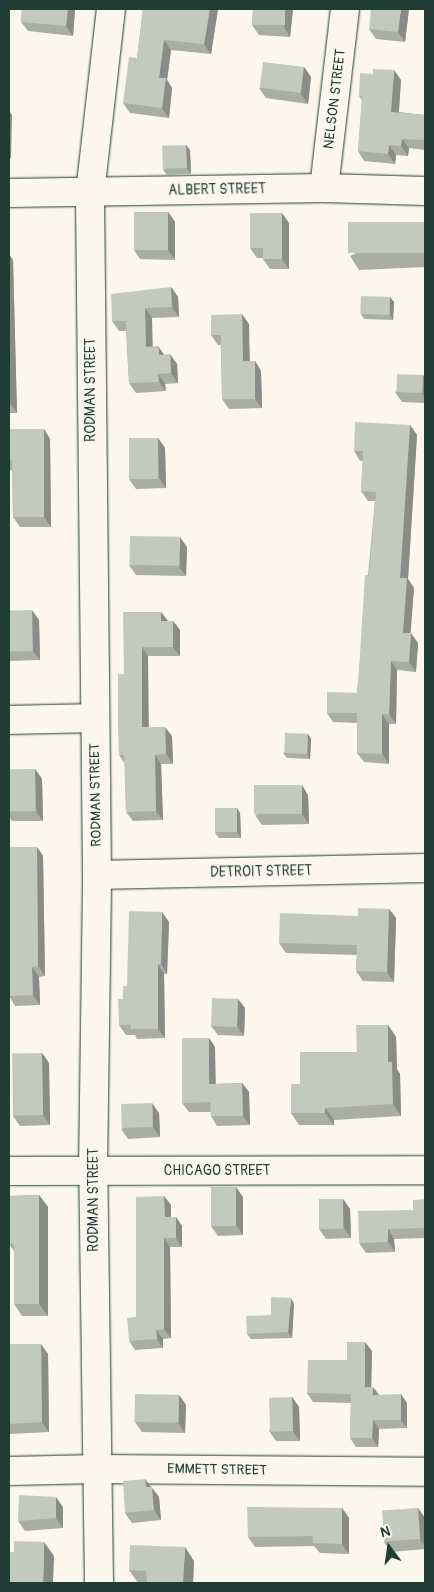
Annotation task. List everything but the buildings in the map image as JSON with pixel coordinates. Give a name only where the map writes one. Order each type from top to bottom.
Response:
[{"type":"street","name":"RODMAN STREET","points":[[99,1583],[93,1171],[97,876],[90,192],[111,9]]},
{"type":"street","name":"NELSON STREET","points":[[324,188],[345,9]]},
{"type":"street","name":"ALBERT STREET","points":[[9,193],[324,188],[425,191]]},
{"type":"street","points":[[9,720],[95,718]]},
{"type":"street","name":"DETROIT STREET","points":[[97,876],[425,868]]},
{"type":"street","name":"CHICAGO STREET","points":[[9,1171],[425,1170]]},
{"type":"street","name":"EMMETT STREET","points":[[9,1471],[98,1468],[425,1472]]}]
